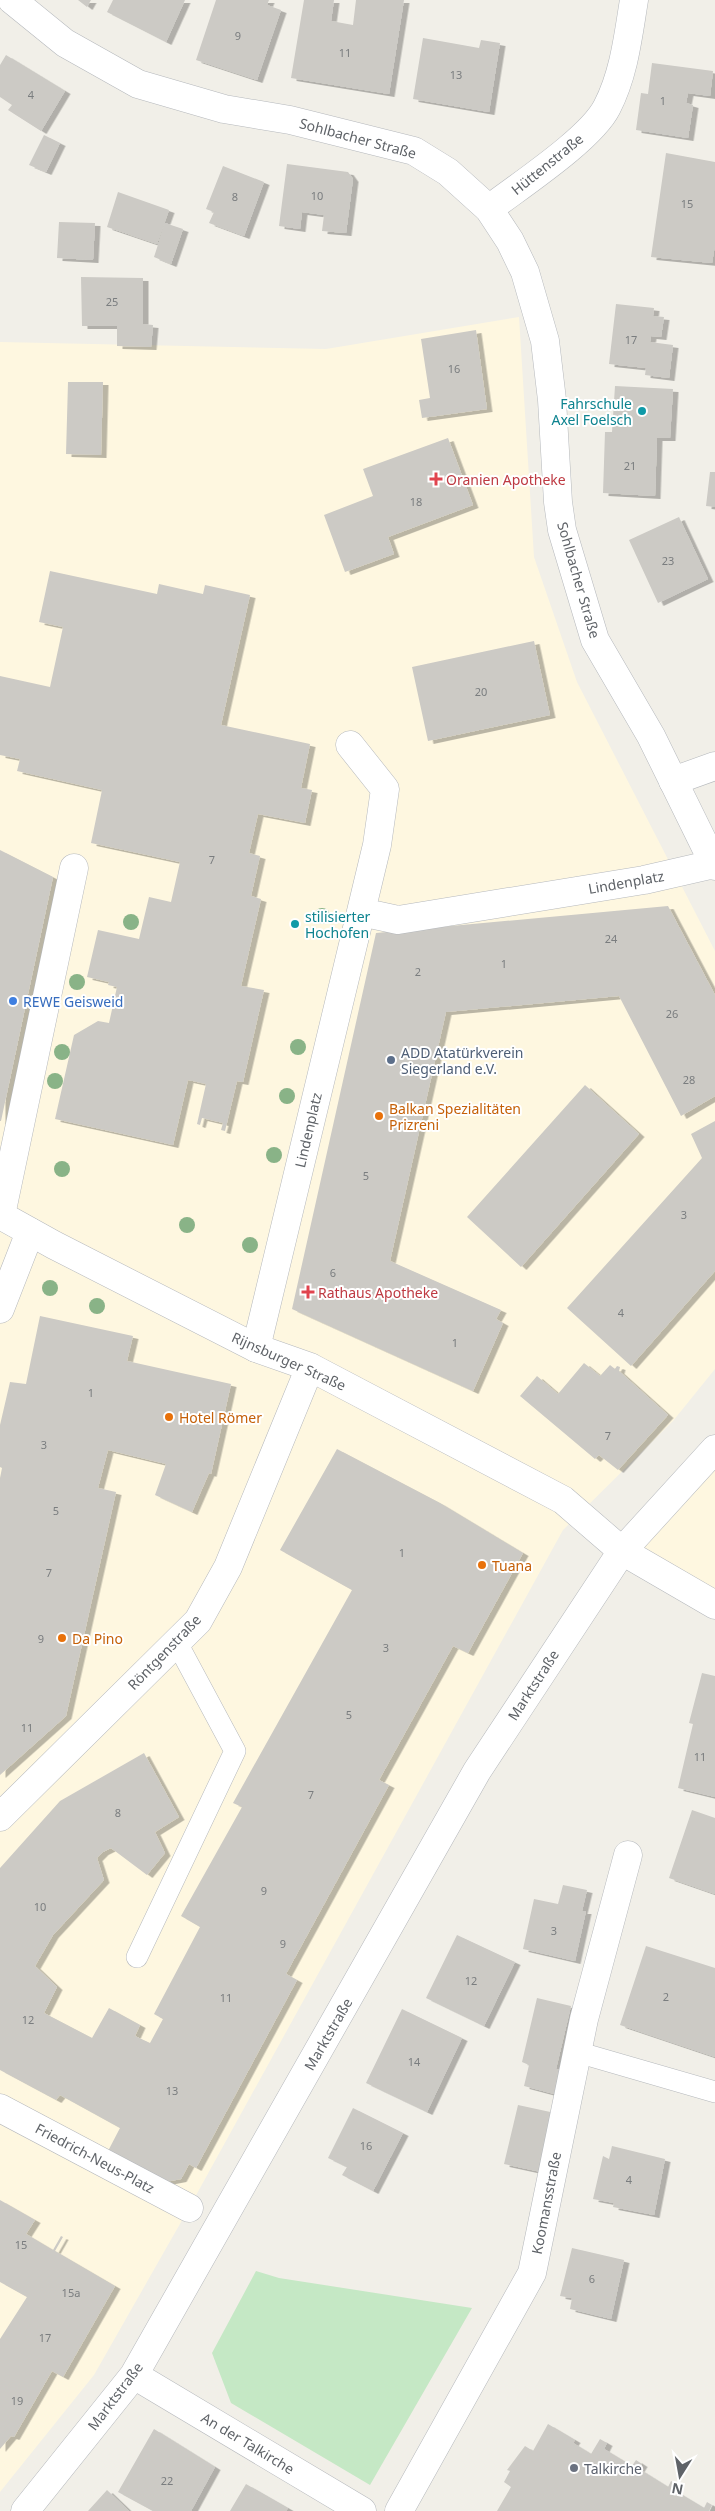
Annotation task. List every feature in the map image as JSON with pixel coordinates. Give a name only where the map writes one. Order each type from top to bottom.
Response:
[{"type":"street","name":"Sohlbacher Straße","points":[[12,0],[66,43],[138,84],[224,109],[290,120],[414,151],[448,172],[489,209],[510,241],[525,272],[544,341],[552,400],[558,502],[562,530],[595,640],[651,736],[714,865]]},
{"type":"street","name":"Hüttenstraße","points":[[489,209],[582,138],[606,109],[621,75],[634,0]]},
{"type":"street","name":"Lindenplatz","points":[[256,1348],[377,845],[386,789],[350,745]]},
{"type":"street","points":[[673,781],[715,766]]},
{"type":"street","name":"Lindenplatz","points":[[361,912],[398,920],[644,880],[714,865]]},
{"type":"street","points":[[0,1215],[74,868]]},
{"type":"street","name":"Rijnsburger Straße","points":[[0,1215],[256,1348],[310,1367],[563,1500],[622,1551],[715,1605]]},
{"type":"street","points":[[0,1309],[30,1232]]},
{"type":"street","name":"Röntgenstraße","points":[[0,1817],[198,1621],[228,1567],[310,1367]]},
{"type":"street","name":"Marktstraße","points":[[24,2511],[134,2375],[477,1771],[622,1551],[715,1449]]},
{"type":"street","name":"Koomansstraße","points":[[398,2511],[532,2273],[584,2019],[623,1861]]},
{"type":"street","name":"Friedrich-Neus-Platz","points":[[0,2108],[189,2208]]},
{"type":"street","name":"An der Talkirche","points":[[134,2375],[362,2511]]},
{"type":"lane","points":[[137,1956],[235,1750],[177,1643]]},
{"type":"lane","points":[[577,2052],[715,2092]]},
{"type":"shaded area","points":[[519,317],[534,557],[577,682],[715,951],[715,1369],[673,1421],[563,1530],[189,2208],[94,2375],[0,2492],[0,342],[326,349]]},
{"type":"shaded area","points":[[715,1449],[715,1605],[622,1551]]},
{"type":"green space","points":[[256,2271],[279,2278],[472,2308],[370,2485],[231,2403],[212,2353]]},
{"type":"building","points":[[78,0],[91,0],[87,7]]},
{"type":"building","points":[[113,0],[185,0],[166,42],[107,12]]},
{"type":"building","points":[[216,0],[269,0],[267,5],[281,10],[257,80],[196,60]]},
{"type":"building","points":[[304,0],[334,0],[331,21],[353,25],[356,0],[404,0],[389,94],[291,78]]},
{"type":"building","points":[[423,38],[479,48],[481,40],[500,43],[489,112],[413,99]]},
{"type":"building","points":[[6,55],[65,91],[41,131],[8,110],[12,105],[0,97],[0,65]]},
{"type":"building","points":[[652,63],[713,71],[710,96],[688,93],[686,103],[693,105],[688,138],[636,130],[641,93],[648,94]]},
{"type":"building","points":[[44,135],[60,143],[46,172],[29,165]]},
{"type":"building","points":[[666,153],[715,162],[715,245],[712,263],[651,257]]},
{"type":"building","points":[[287,164],[348,172],[353,179],[346,233],[322,231],[324,215],[302,212],[300,229],[279,226]]},
{"type":"building","points":[[223,166],[264,182],[244,236],[209,223],[214,212],[206,209]]},
{"type":"building","points":[[118,192],[169,210],[157,244],[107,227]]},
{"type":"building","points":[[59,222],[95,223],[93,260],[57,258]]},
{"type":"building","points":[[165,223],[183,229],[171,264],[154,257]]},
{"type":"building","points":[[81,277],[143,278],[143,324],[153,325],[151,347],[117,346],[117,326],[82,326]]},
{"type":"building","points":[[616,304],[654,308],[653,316],[664,317],[661,337],[651,336],[650,342],[673,345],[669,378],[645,375],[646,368],[609,364]]},
{"type":"building","points":[[476,330],[487,409],[422,418],[419,400],[430,398],[421,339]]},
{"type":"building","points":[[68,382],[103,382],[101,455],[66,454]]},
{"type":"building","points":[[615,386],[673,389],[670,438],[657,438],[655,496],[603,493],[605,432],[612,432]]},
{"type":"building","points":[[448,438],[473,505],[388,537],[394,554],[345,572],[324,515],[373,496],[363,469]]},
{"type":"building","points":[[710,472],[715,472],[715,507],[706,506]]},
{"type":"building","points":[[679,517],[708,579],[658,603],[629,540]]},
{"type":"building","points":[[50,571],[157,594],[159,584],[203,594],[205,585],[250,595],[221,725],[310,744],[301,788],[312,790],[305,823],[258,814],[249,853],[260,856],[251,896],[261,899],[241,986],[264,990],[243,1082],[237,1081],[225,1131],[221,1130],[223,1123],[202,1118],[200,1125],[197,1124],[206,1084],[188,1080],[173,1145],[55,1119],[74,1035],[98,1021],[109,1023],[117,987],[108,985],[109,982],[87,977],[98,930],[139,939],[149,897],[171,902],[180,862],[91,843],[102,790],[17,771],[20,759],[0,755],[0,676],[50,687],[63,627],[39,622]]},
{"type":"building","points":[[534,641],[550,715],[428,741],[412,667]]},
{"type":"building","name":"REWE Geisweid","points":[[0,850],[53,877],[1,1121],[0,1121]]},
{"type":"building","points":[[668,906],[715,995],[715,1096],[681,1116],[619,996],[446,1012],[390,1261],[501,1310],[496,1319],[503,1323],[473,1391],[292,1309],[376,933]]},
{"type":"building","points":[[585,1085],[639,1134],[521,1267],[467,1217]]},
{"type":"building","points":[[715,1121],[715,1271],[631,1366],[567,1308],[702,1158],[691,1134]]},
{"type":"building","points":[[40,1316],[133,1336],[127,1361],[231,1384],[211,1474],[209,1473],[192,1512],[155,1495],[166,1464],[108,1450],[98,1488],[116,1492],[66,1716],[0,1775],[0,1478],[2,1468],[0,1467],[0,1425],[10,1382],[26,1384]]},
{"type":"building","points":[[584,1363],[600,1376],[610,1365],[615,1369],[617,1366],[620,1367],[619,1371],[668,1415],[618,1470],[599,1455],[595,1459],[520,1396],[537,1376],[558,1394]]},
{"type":"building","points":[[337,1449],[440,1503],[523,1553],[468,1653],[453,1646],[379,1780],[389,1785],[286,1974],[297,1980],[196,2168],[189,2164],[181,2179],[165,2182],[108,2151],[120,2128],[60,2095],[56,2100],[0,2070],[0,1868],[60,1801],[144,1753],[179,1817],[155,1832],[165,1853],[147,1875],[111,1848],[103,1852],[97,1858],[104,1880],[53,1935],[35,1966],[57,1987],[44,2013],[92,2038],[109,2008],[140,2025],[135,2036],[150,2043],[163,2019],[154,2014],[200,1927],[181,1916],[242,1807],[233,1803],[352,1590],[280,1550]]},
{"type":"building","points":[[702,1673],[715,1676],[715,1797],[678,1788],[693,1724],[689,1723]]},
{"type":"building","points":[[692,1810],[715,1818],[715,1894],[669,1878]]},
{"type":"building","points":[[563,1885],[587,1890],[582,1911],[586,1911],[575,1961],[523,1949],[534,1899],[558,1904]]},
{"type":"building","points":[[457,1935],[515,1962],[484,2026],[426,1998]]},
{"type":"building","points":[[646,1946],[715,1968],[715,2057],[620,2025]]},
{"type":"building","points":[[537,1998],[571,2006],[556,2069],[565,2071],[558,2095],[524,2086],[529,2065],[522,2062]]},
{"type":"building","points":[[402,2009],[462,2038],[427,2112],[366,2083]]},
{"type":"building","points":[[518,2105],[555,2113],[541,2172],[504,2164]]},
{"type":"building","points":[[353,2108],[403,2133],[373,2191],[342,2175],[347,2167],[328,2158]]},
{"type":"building","points":[[612,2146],[665,2159],[654,2215],[613,2207],[614,2203],[593,2199],[603,2156],[609,2159]]},
{"type":"building","points":[[0,2200],[35,2220],[26,2234],[53,2250],[61,2236],[63,2237],[55,2251],[115,2286],[63,2377],[52,2371],[14,2437],[11,2436],[0,2449],[0,2339],[27,2297],[0,2282]]},
{"type":"building","points":[[572,2248],[624,2260],[611,2319],[570,2309],[572,2298],[560,2296]]},
{"type":"building","name":"Talkirche","points":[[548,2424],[575,2440],[573,2443],[591,2454],[600,2439],[607,2443],[604,2449],[632,2466],[636,2460],[642,2464],[639,2469],[668,2487],[671,2481],[677,2484],[674,2490],[704,2508],[707,2502],[712,2505],[709,2511],[497,2511],[511,2487],[504,2482],[510,2471],[507,2470],[525,2446],[533,2451]]},
{"type":"building","points":[[154,2429],[215,2467],[191,2511],[153,2511],[118,2492]]},
{"type":"building","points":[[246,2484],[288,2508],[286,2511],[230,2511]]},
{"type":"building","points":[[107,2490],[129,2511],[88,2511]]},
{"type":"place","name":"Fahrschule Axel Foelsch","points":[[642,411]]},
{"type":"place","name":"Oranien Apotheke","points":[[436,479]]},
{"type":"place","name":"stilisierter Hochofen","points":[[295,924]]},
{"type":"place","name":"REWE Geisweid","points":[[13,1001]]},
{"type":"place","name":"ADD Atatürkverein Siegerland e.V.","points":[[391,1060]]},
{"type":"place","name":"Balkan Spezialitäten Prizreni","points":[[379,1116]]},
{"type":"place","name":"Rathaus Apotheke","points":[[308,1292]]},
{"type":"place","name":"Hotel Römer","points":[[169,1417]]},
{"type":"place","name":"Tuana","points":[[482,1565]]},
{"type":"place","name":"Da Pino","points":[[62,1638]]},
{"type":"place","name":"Talkirche","points":[[574,2468]]}]
